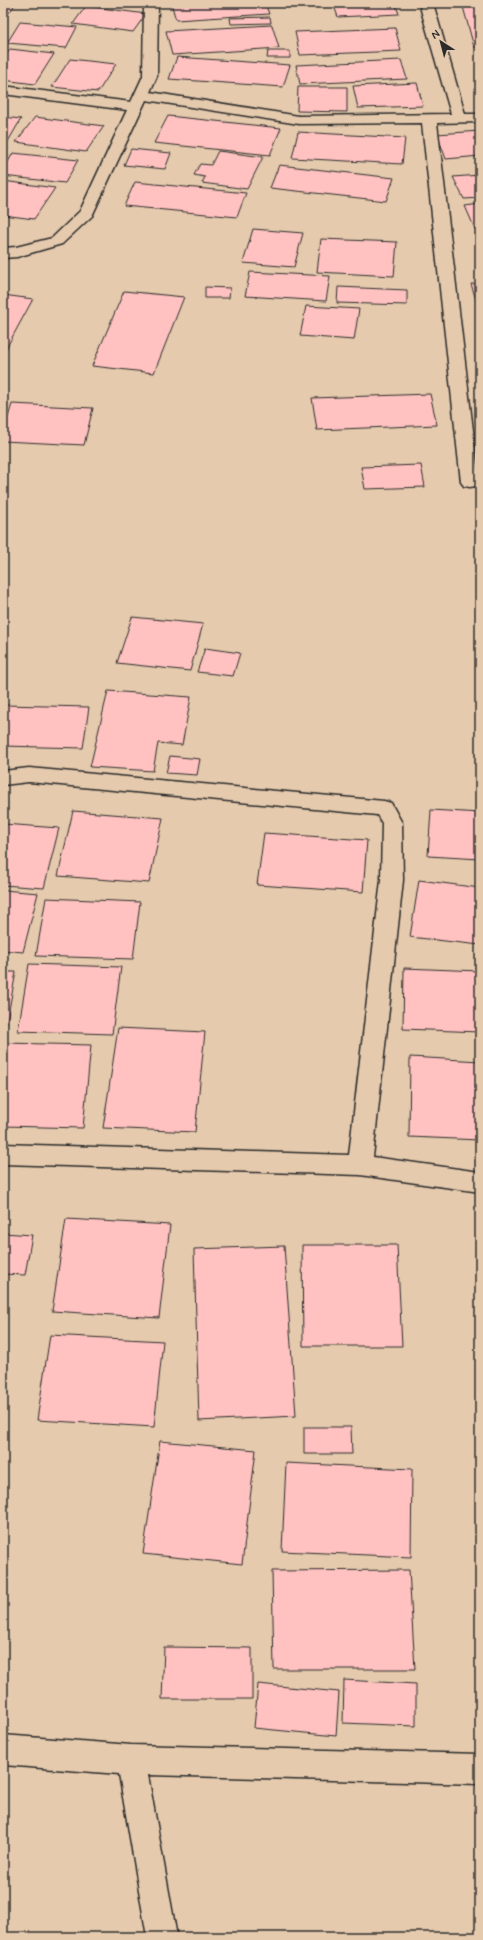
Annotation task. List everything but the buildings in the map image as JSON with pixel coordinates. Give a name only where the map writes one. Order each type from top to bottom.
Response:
[{"type":"street","points":[[3,253],[18,252],[57,240],[87,213],[150,76],[151,3]]},
{"type":"street","points":[[426,3],[459,119]]},
{"type":"street","points":[[3,90],[139,101],[299,120],[480,118]]},
{"type":"street","points":[[429,119],[470,482]]},
{"type":"street","points":[[3,778],[29,775],[384,808],[392,823],[392,880],[360,1164]]},
{"type":"street","points":[[3,1154],[360,1164],[480,1182]]},
{"type":"street","points":[[3,1750],[131,1760],[480,1769],[480,1758]]},
{"type":"street","points":[[131,1760],[162,1937]]}]
